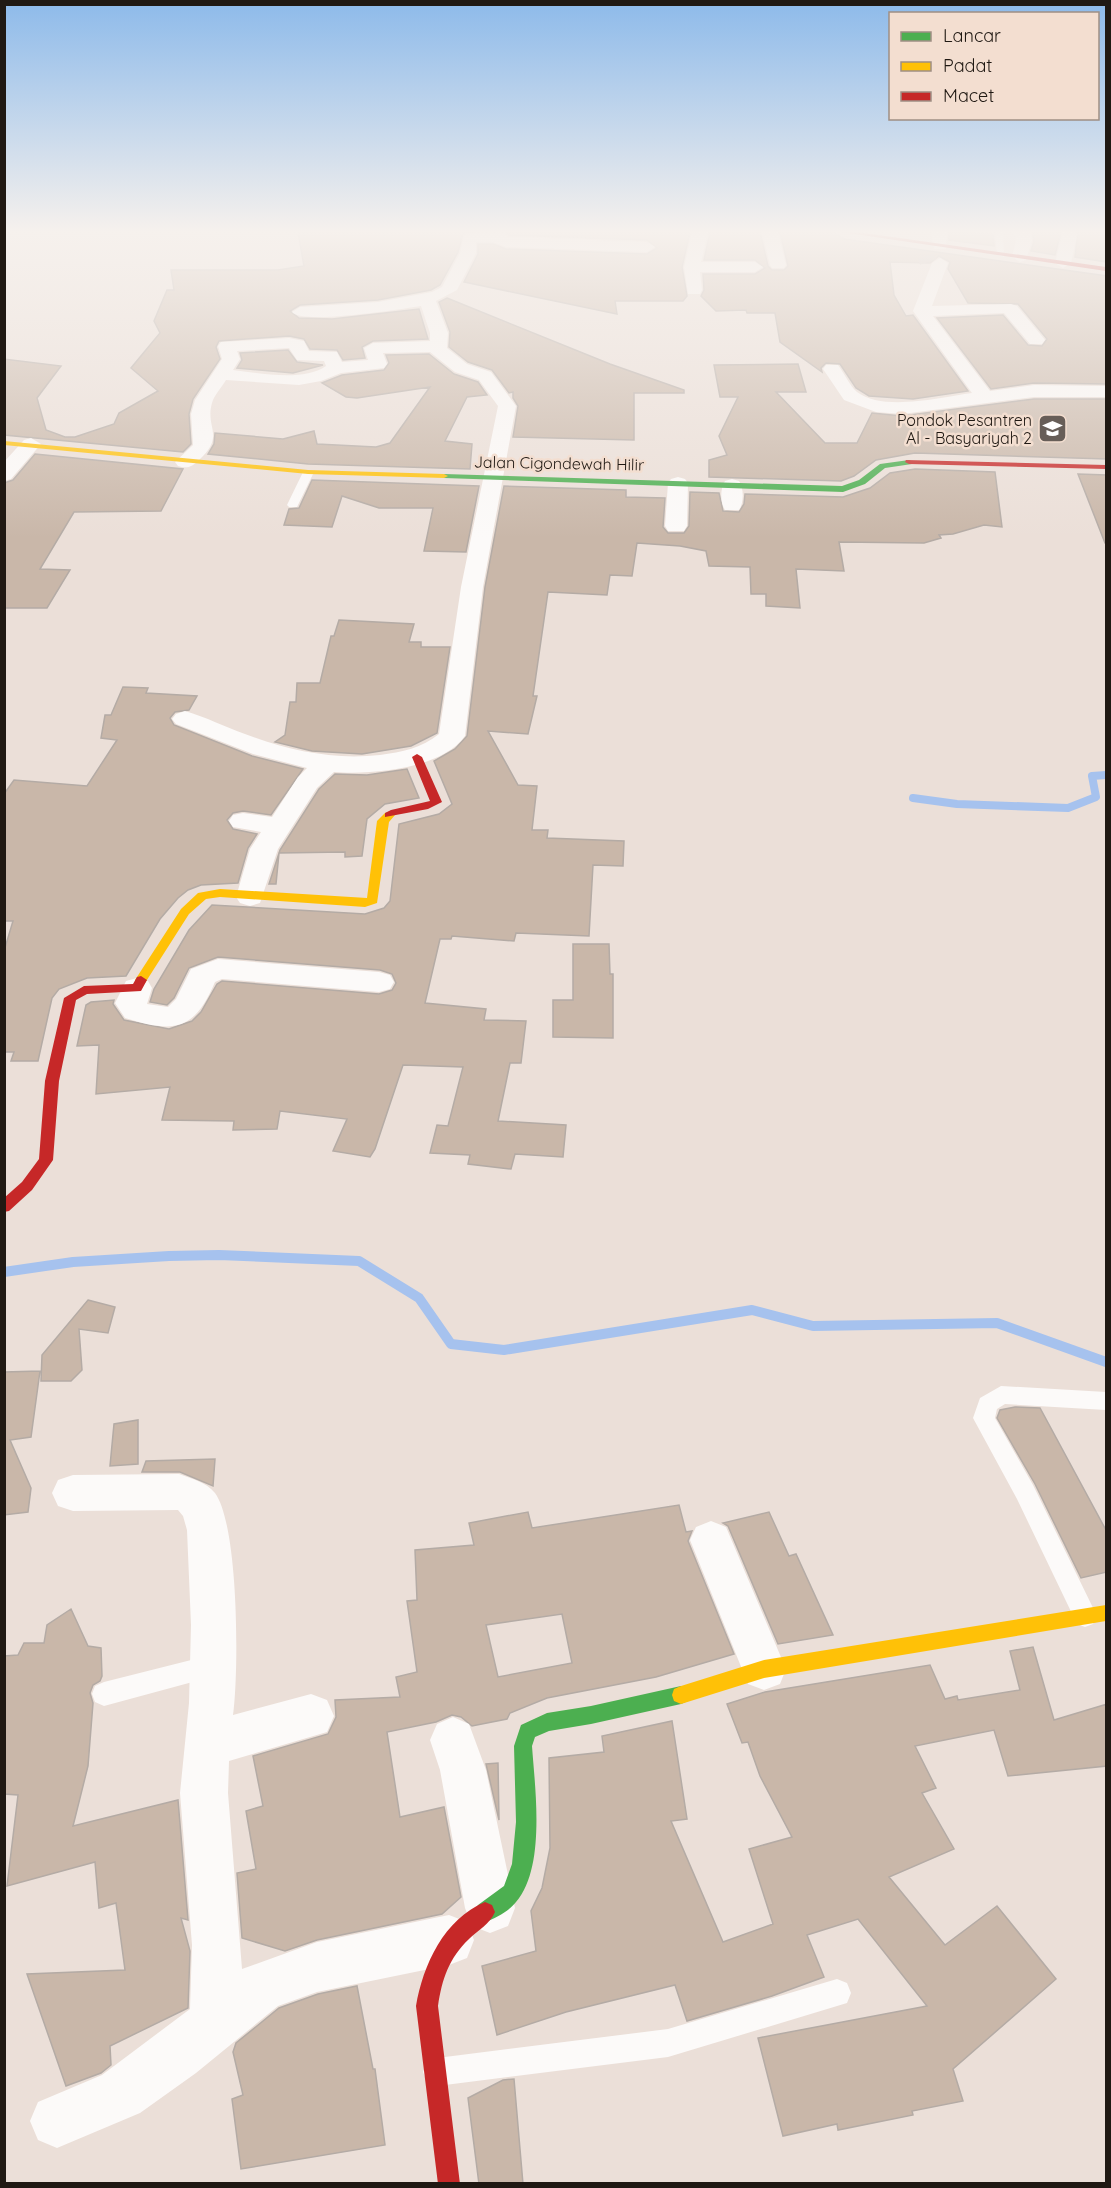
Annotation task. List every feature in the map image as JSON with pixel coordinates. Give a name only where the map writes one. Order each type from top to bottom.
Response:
[{"type":"street","points":[[185,719],[257,750],[326,765],[371,765],[417,757],[445,743],[452,736],[472,587],[507,406],[485,376],[461,368],[438,350],[439,334]]},
{"type":"street","points":[[937,334],[984,396]]},
{"type":"street","points":[[1031,334],[1036,340]]},
{"type":"street","points":[[185,462],[202,447],[204,436],[201,414],[204,400],[231,359],[227,346],[285,339],[297,345],[303,356],[331,356],[336,368]]},
{"type":"street","points":[[220,374],[241,378],[296,378],[330,374],[336,368],[378,364],[373,348],[438,346]]},
{"type":"street","points":[[832,369],[851,396],[876,406],[902,408],[1034,391],[1107,392]]},
{"type":"street","name":"Jalan Cigondewah Hilir","points":[[4,443],[308,472],[851,488],[883,466],[915,461],[1107,467]]},
{"type":"street","points":[[4,475],[32,444]]},
{"type":"street","points":[[676,526],[678,483]]},
{"type":"street","points":[[732,485],[732,506]]},
{"type":"street","points":[[380,982],[218,969],[202,976],[187,1010],[175,1017],[136,1011],[131,1003],[137,988],[190,904],[211,894],[365,903],[373,900],[383,821],[396,810],[422,808],[436,802],[417,757]]},
{"type":"street","points":[[250,897],[264,849],[308,783],[326,765]]},
{"type":"street","points":[[243,821],[281,826]]},
{"type":"street","points":[[4,1207],[27,1186],[46,1160],[52,1081],[70,999],[84,990],[137,988]]},
{"type":"street","points":[[73,1493],[179,1492],[192,1497],[201,1507],[208,1530],[213,1605],[212,1703],[206,1747],[204,1793],[217,1945],[216,2022]]},
{"type":"street","points":[[711,1540],[764,1669]]},
{"type":"street","points":[[57,2121],[121,2094],[264,1985],[317,1968],[449,1940],[513,1892],[520,1874],[525,1837],[523,1746],[524,1735],[528,1730],[543,1723],[733,1681],[764,1669],[1096,1615]]},
{"type":"street","points":[[206,1747],[254,1730],[311,1716]]},
{"type":"street","points":[[453,1740],[463,1770],[490,1908]]},
{"type":"street","points":[[449,1940],[429,1981],[427,2006],[449,2184]]},
{"type":"lane","points":[[294,506],[308,472]]},
{"type":"lane","points":[[1096,1615],[984,1418],[988,1404],[1001,1395],[1107,1401]]},
{"type":"lane","points":[[104,1694],[211,1666]]},
{"type":"lane","points":[[436,2072],[668,2043],[837,1993]]},
{"type":"building","points":[[159,334],[427,334],[428,339],[373,341],[362,347],[365,358],[343,360],[337,350],[310,349],[304,339],[289,336],[219,341],[216,347],[220,359],[193,399],[189,414],[191,444],[183,452],[4,435],[4,359],[61,366],[37,398],[46,430],[65,437],[75,437],[114,424],[119,413],[158,391],[131,368]]},
{"type":"building","points":[[450,334],[536,334],[610,364],[684,390],[684,393],[634,393],[634,440],[513,437],[518,406],[513,398],[513,392],[509,393],[492,370],[468,362],[449,347]]},
{"type":"building","points":[[779,334],[927,334],[968,391],[913,399],[869,396],[856,388],[840,364],[826,363],[821,368],[822,372],[780,342]]},
{"type":"building","points":[[949,334],[1019,334],[1028,345],[1042,346],[1047,339],[1043,334],[1107,334],[1107,384],[1034,383],[991,389]]},
{"type":"building","points":[[288,350],[297,362],[323,365],[293,373],[237,368],[242,360],[240,353]]},
{"type":"building","points":[[429,354],[454,374],[478,382],[487,395],[467,397],[445,441],[472,444],[470,469],[308,464],[208,454],[214,444],[215,433],[283,439],[314,431],[317,444],[376,447],[390,443],[430,387],[357,398],[346,397],[322,383],[342,375],[384,370],[389,363],[386,355]]},
{"type":"building","points":[[798,364],[806,392],[776,392],[825,443],[857,443],[872,413],[902,416],[1034,399],[1107,399],[1107,459],[915,453],[876,460],[854,476],[841,481],[709,477],[709,460],[727,455],[719,436],[738,397],[720,397],[714,365]]},
{"type":"building","points":[[35,454],[183,469],[161,511],[74,512],[40,569],[70,570],[47,608],[4,608],[4,483],[13,480]]},
{"type":"building","points":[[915,469],[995,472],[1002,527],[984,525],[953,534],[939,535],[941,538],[924,543],[839,542],[844,571],[796,569],[800,608],[766,606],[766,594],[751,594],[750,567],[709,566],[706,551],[680,546],[637,543],[632,576],[610,575],[607,595],[548,592],[533,696],[537,696],[528,734],[488,731],[518,785],[537,786],[532,830],[548,830],[547,838],[624,841],[623,866],[593,865],[589,936],[516,933],[514,941],[452,936],[451,939],[440,939],[425,1003],[486,1009],[484,1020],[526,1021],[521,1063],[510,1063],[498,1121],[566,1125],[563,1157],[515,1154],[511,1169],[468,1164],[470,1155],[430,1153],[437,1125],[448,1126],[463,1067],[403,1065],[375,1149],[370,1157],[333,1151],[347,1119],[280,1111],[277,1129],[233,1130],[234,1121],[162,1120],[170,1087],[96,1094],[99,1045],[77,1046],[86,1005],[91,1002],[114,1000],[113,1004],[124,1020],[169,1029],[192,1021],[201,1012],[217,984],[222,981],[379,994],[392,990],[396,983],[392,974],[380,970],[218,957],[189,968],[174,998],[167,1005],[150,1002],[154,989],[189,930],[212,905],[365,914],[384,908],[390,901],[399,824],[439,814],[452,804],[434,761],[455,749],[467,736],[485,587],[504,486],[626,490],[626,497],[665,498],[663,527],[668,533],[684,533],[689,526],[690,492],[719,493],[723,511],[739,512],[744,504],[745,494],[843,497],[870,488],[890,473]]},
{"type":"building","points":[[1078,474],[1107,475],[1107,543],[1105,543]]},
{"type":"building","points":[[312,480],[479,486],[466,552],[424,551],[433,508],[379,508],[342,496],[332,527],[284,525],[289,509],[299,508]]},
{"type":"building","points":[[339,620],[414,624],[409,642],[421,642],[421,647],[450,647],[437,733],[411,746],[362,754],[312,751],[275,742],[285,735],[290,702],[296,702],[297,683],[320,683],[331,636],[334,636]]},
{"type":"building","points":[[123,687],[148,688],[146,693],[197,696],[189,710],[175,712],[170,718],[174,725],[252,756],[303,769],[271,815],[243,811],[233,813],[227,820],[233,829],[257,834],[248,848],[238,883],[201,885],[188,890],[178,898],[160,919],[126,976],[87,978],[59,989],[52,998],[38,1061],[11,1061],[14,1052],[4,1052],[4,951],[13,921],[4,921],[4,794],[14,780],[87,786],[117,740],[101,738],[105,715],[111,715]]},
{"type":"building","points":[[407,769],[419,798],[385,804],[367,819],[362,856],[345,857],[345,852],[279,853],[319,789],[335,774],[367,775]]},
{"type":"building","points":[[279,853],[276,884],[269,884]]},
{"type":"building","points":[[573,944],[609,944],[610,974],[613,974],[613,1038],[553,1037],[553,1000],[573,1000]]},
{"type":"building","points":[[88,1300],[115,1307],[108,1333],[79,1329],[82,1370],[71,1381],[41,1381],[42,1355]]},
{"type":"building","points":[[40,1371],[31,1437],[10,1440],[31,1488],[28,1512],[4,1515],[4,1372]]},
{"type":"building","points":[[1015,1407],[1040,1408],[1107,1532],[1107,1572],[1081,1578],[1035,1484],[997,1418],[1000,1410]]},
{"type":"building","points":[[138,1420],[138,1464],[110,1466],[114,1424]]},
{"type":"building","points":[[215,1459],[213,1486],[180,1472],[142,1472],[146,1461]]},
{"type":"building","points":[[679,1505],[686,1532],[692,1531],[688,1541],[734,1654],[656,1677],[547,1698],[510,1713],[507,1719],[472,1726],[461,1717],[452,1715],[436,1722],[387,1732],[400,1817],[444,1807],[461,1897],[442,1914],[317,1940],[285,1951],[242,1938],[237,1873],[256,1869],[246,1811],[263,1806],[253,1756],[328,1734],[336,1717],[335,1700],[400,1697],[396,1677],[417,1672],[407,1601],[417,1600],[415,1550],[474,1545],[469,1523],[528,1512],[532,1528]],"holes":[[[562,1614],[572,1663],[498,1677],[486,1625]]]},
{"type":"building","points":[[769,1512],[789,1556],[796,1554],[833,1635],[778,1644],[728,1526],[723,1523]]},
{"type":"building","points":[[71,1609],[88,1646],[101,1648],[102,1676],[100,1681],[93,1685],[90,1693],[93,1703],[88,1766],[73,1826],[178,1800],[188,1920],[181,1918],[190,1951],[188,2008],[110,2046],[111,2065],[101,2073],[66,2086],[27,1974],[125,1970],[116,1903],[99,1908],[95,1862],[7,1886],[18,1795],[4,1794],[4,1656],[18,1655],[24,1643],[44,1643],[47,1625]]},
{"type":"building","points":[[1033,1647],[1054,1720],[1107,1704],[1107,1766],[1008,1776],[994,1730],[915,1746],[936,1788],[922,1793],[954,1849],[889,1877],[945,1945],[997,1906],[1056,1979],[953,2069],[963,2101],[912,2111],[913,2115],[838,2130],[837,2124],[783,2136],[758,2038],[927,2006],[858,1919],[807,1935],[824,1977],[772,1996],[687,2021],[675,1985],[566,2012],[497,2035],[482,1966],[536,1951],[531,1911],[542,1888],[550,1848],[549,1758],[604,1752],[602,1736],[672,1721],[687,1819],[671,1821],[723,1942],[773,1924],[749,1849],[792,1837],[760,1776],[748,1742],[742,1743],[727,1704],[765,1692],[930,1665],[945,1699],[957,1696],[958,1700],[1020,1690],[1010,1651]]},
{"type":"building","points":[[498,1763],[499,1820],[486,1764]]},
{"type":"building","points":[[357,1986],[373,2069],[375,2069],[385,2145],[241,2169],[232,2099],[243,2095],[233,2052],[236,2043],[279,2008],[318,1994]]},
{"type":"building","points":[[514,2079],[523,2184],[479,2184],[468,2098],[503,2080]]},
{"type":"waterway","points":[[913,798],[957,804],[1068,808],[1096,797],[1092,776],[1106,775]]},
{"type":"waterway","points":[[4,1272],[73,1262],[169,1256],[219,1255],[359,1261],[419,1298],[451,1344],[504,1350],[752,1310],[813,1326],[997,1323],[1106,1362]]},
{"type":"traffic: fast","points":[[444,476],[843,489],[862,482],[883,466],[909,462]]},
{"type":"traffic: fast","points":[[485,1912],[511,1893],[518,1880],[522,1864],[526,1822],[523,1746],[528,1731],[547,1722],[591,1715],[681,1695]]},
{"type":"traffic: slow","points":[[4,443],[308,472],[444,476]]},
{"type":"traffic: slow","points":[[141,980],[185,912],[202,896],[220,893],[365,903],[373,900],[383,821],[389,815]]},
{"type":"traffic: slow","points":[[681,1695],[764,1669],[1106,1613]]},
{"type":"traffic: jam","points":[[909,462],[1106,467]]},
{"type":"traffic: jam","points":[[389,815],[436,802],[417,757]]},
{"type":"traffic: jam","points":[[4,1207],[27,1186],[46,1160],[52,1081],[70,998],[84,990],[137,988],[141,980]]},
{"type":"traffic: jam","points":[[449,2184],[427,2006],[429,1990],[444,1952],[461,1932],[485,1912]]},
{"type":"place","name":"Pondok Pesantren Al - Basyariyah 2","points":[[1053,429]]}]
